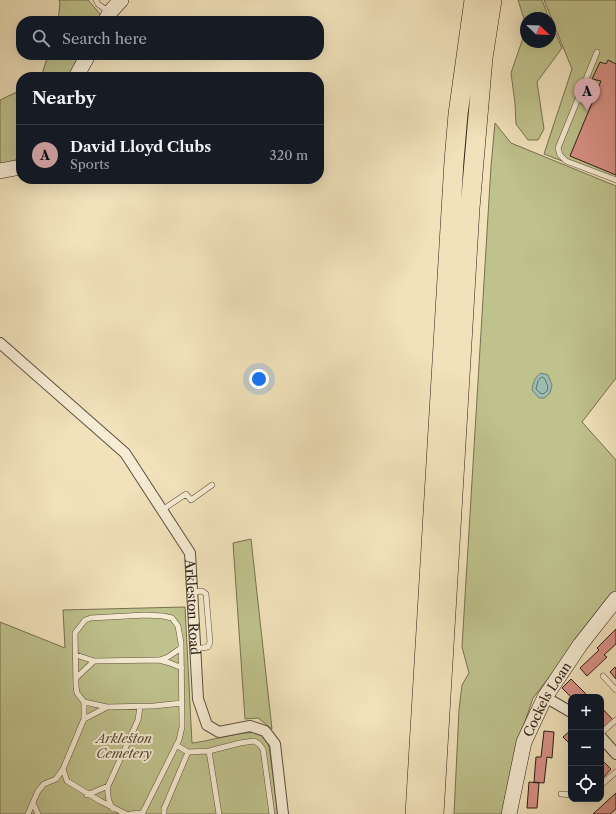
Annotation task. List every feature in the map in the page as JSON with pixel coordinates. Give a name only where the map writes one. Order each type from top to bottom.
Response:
[{"type":"highway","points":[[415,814],[454,161],[458,114],[474,0]]},
{"type":"highway","points":[[434,814],[470,208],[483,58],[492,0]]},
{"type":"street","points":[[108,16],[121,0]]},
{"type":"street","points":[[79,72],[85,60]]},
{"type":"street","points":[[0,171],[16,168]]},
{"type":"street","name":"Arkleston Road","points":[[0,343],[125,453],[190,553],[198,699],[207,725],[219,732],[250,726],[265,731],[275,744],[282,814]]},
{"type":"street","name":"Cockels Loan","points":[[509,814],[524,742],[546,697],[580,645],[616,599]]},
{"type":"street","points":[[546,697],[568,710]]},
{"type":"street","points":[[604,740],[616,754]]},
{"type":"lane","points":[[96,0],[106,16]]},
{"type":"lane","points":[[597,52],[558,148],[560,155],[566,161],[616,180]]},
{"type":"lane","points":[[162,510],[186,494],[191,500],[212,485]]},
{"type":"lane","points":[[192,592],[202,591],[206,594],[210,642],[208,647],[195,649]]},
{"type":"lane","points":[[28,814],[38,792],[44,784],[56,779],[63,769],[84,719],[84,702],[77,693],[75,633],[85,620],[91,618],[144,615],[163,616],[172,618],[178,626],[182,668],[182,727],[176,745],[143,813],[130,814]]},
{"type":"lane","points":[[76,655],[94,661],[159,660],[168,657],[181,648]]},
{"type":"lane","points":[[159,660],[182,668]]},
{"type":"lane","points":[[76,678],[94,661]]},
{"type":"lane","points":[[603,676],[616,690]]},
{"type":"lane","points":[[84,702],[107,707],[140,707],[182,703]]},
{"type":"lane","points":[[84,719],[107,707]]},
{"type":"lane","points":[[113,809],[107,794],[108,786],[138,720],[140,707]]},
{"type":"lane","points":[[604,730],[616,720]]},
{"type":"lane","points":[[176,745],[188,752],[209,751],[254,741],[259,744],[262,749],[272,814]]},
{"type":"lane","points":[[209,751],[219,814]]},
{"type":"lane","points":[[164,814],[164,809],[188,752]]},
{"type":"lane","points":[[63,769],[67,781]]},
{"type":"lane","points":[[604,782],[616,772]]},
{"type":"lane","points":[[56,779],[67,781],[87,795],[126,814]]},
{"type":"lane","points":[[87,795],[108,786]]},
{"type":"lane","points":[[561,794],[568,795]]},
{"type":"lane","points":[[33,803],[38,814]]},
{"type":"green space","points":[[59,0],[88,0],[101,15],[59,16]]},
{"type":"green space","points":[[518,0],[542,0],[547,12],[522,12]]},
{"type":"green space","points":[[544,0],[616,0],[616,182],[544,154],[572,69],[556,30],[556,12],[549,12]]},
{"type":"green space","points":[[556,34],[562,48],[537,82],[544,129],[538,140],[528,140],[516,124],[511,73],[520,47],[520,48],[556,48]]},
{"type":"green space","points":[[46,60],[78,60],[72,72],[43,72]]},
{"type":"green space","points":[[16,92],[16,159],[8,165],[0,164],[0,100]]},
{"type":"green space","points":[[495,123],[511,143],[616,186],[616,378],[582,422],[616,460],[616,591],[533,698],[518,742],[502,814],[454,814],[459,710],[462,685],[469,673],[462,647],[491,166]]},
{"type":"green space","points":[[251,539],[272,729],[258,718],[245,719],[233,543]]},
{"type":"green space","name":"Arkleston Cemetery","points":[[185,607],[192,743],[244,733],[257,733],[261,735],[269,746],[278,814],[0,814],[0,622],[65,648],[63,610]]},
{"type":"water","points":[[541,373],[548,375],[552,385],[550,393],[544,398],[539,398],[532,390],[537,376]]},
{"type":"building","points":[[608,60],[616,64],[616,175],[570,156],[601,81],[592,79],[600,62],[606,64]]},
{"type":"building","points":[[616,629],[616,644],[604,655],[607,657],[587,676],[580,668],[599,650],[597,648]]},
{"type":"building","points":[[615,667],[616,669],[616,679],[610,672]]},
{"type":"building","points":[[571,679],[586,694],[568,694],[562,688]]},
{"type":"building","points":[[604,710],[613,720],[605,729],[604,728]]},
{"type":"building","points":[[544,731],[554,732],[552,758],[547,757],[544,783],[534,782],[536,757],[541,757]]},
{"type":"building","points":[[568,733],[568,742],[563,737]]},
{"type":"building","points":[[604,762],[611,769],[604,777]]},
{"type":"building","points":[[529,782],[539,783],[537,808],[527,808]]},
{"type":"building","points":[[616,793],[616,809],[610,814],[593,814]]},
{"type":"place","name":"David Lloyd Clubs","points":[[587,111]]}]
